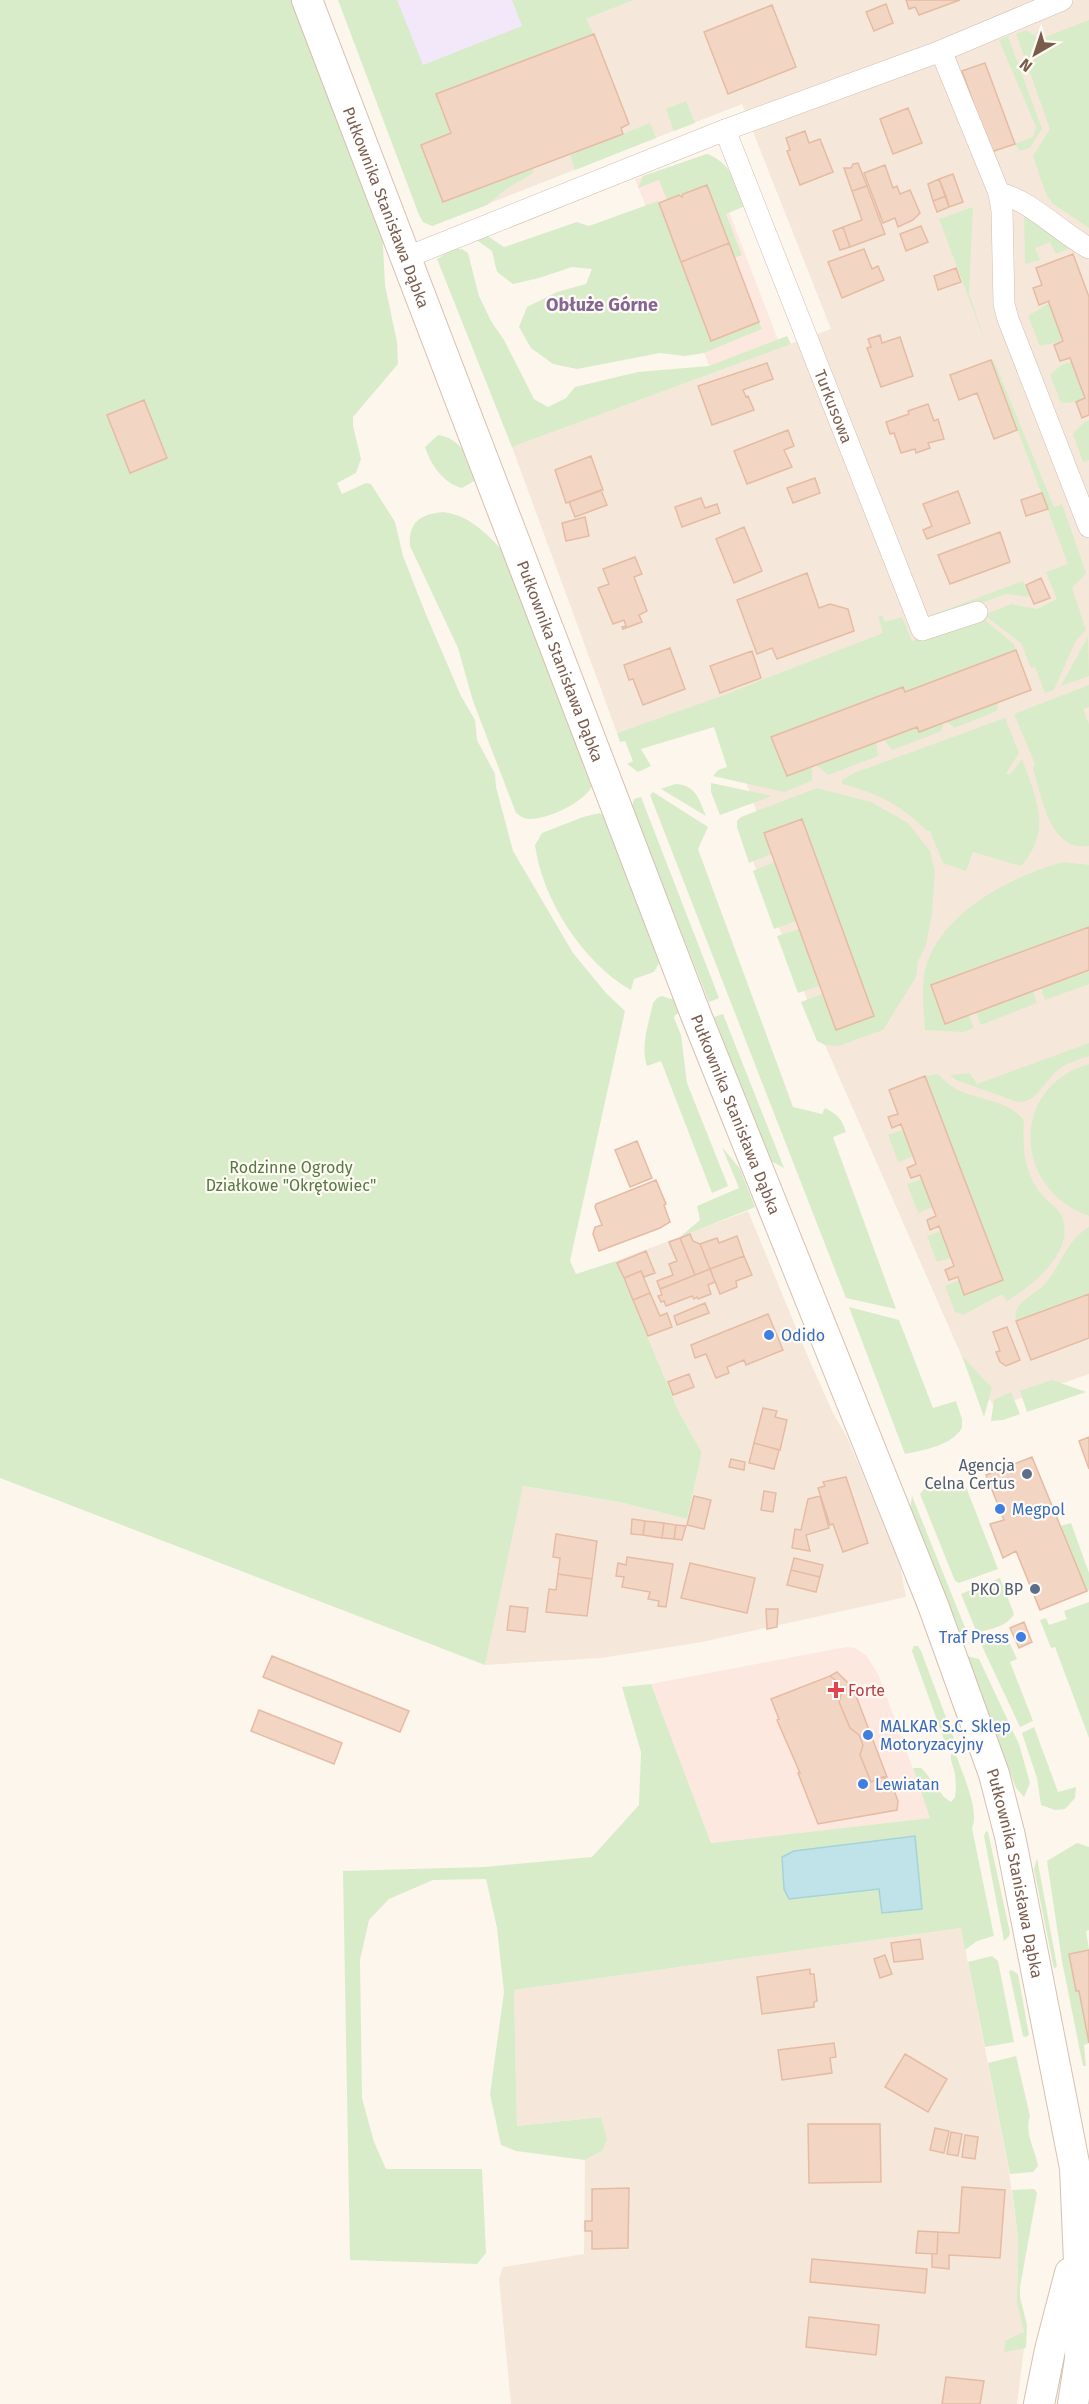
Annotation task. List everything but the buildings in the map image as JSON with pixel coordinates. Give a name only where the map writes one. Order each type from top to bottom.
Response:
[{"type":"street","name":"Pułkownika Stanisława Dąbka","points":[[308,0],[692,1004],[937,1614],[994,1774],[1010,1836],[1075,2168],[1085,2250],[1080,2360],[1073,2404]]},
{"type":"street","points":[[405,258],[725,130],[941,51],[1062,0]]},
{"type":"street","points":[[941,51],[999,193],[1002,211],[1004,304],[1008,319],[1089,526]]},
{"type":"street","name":"Turkusowa","points":[[725,130],[922,630],[977,612]]},
{"type":"street","points":[[999,193],[1010,196],[1025,205],[1089,248]]},
{"type":"street","name":"Pułkownika Stanisława Dąbka","points":[[1039,2404],[1050,2350],[1085,2250]]},
{"type":"shaded area","points":[[347,0],[634,0],[385,99]]},
{"type":"shaded area","points":[[634,0],[1089,0],[1089,1374],[995,1407],[966,1366],[825,1045],[737,821],[757,813],[717,699],[617,733],[512,447],[831,329],[742,104],[432,226],[385,99]]},
{"type":"shaded area","points":[[707,154],[781,348],[712,373],[635,179]]},
{"type":"shaded area","points":[[748,1211],[808,1357],[834,1415],[847,1437],[899,1562],[906,1597],[702,1642],[601,1658],[485,1665],[522,1486],[619,1502],[687,1519],[702,1453],[678,1410],[616,1261]]},
{"type":"shaded area","points":[[846,1647],[855,1648],[866,1655],[879,1676],[931,1818],[711,1843],[651,1684]]},
{"type":"shaded area","points":[[961,1928],[1008,2165],[1018,2237],[1017,2287],[1025,2340],[1017,2404],[511,2404],[499,2279],[503,2267],[584,2254],[585,2160],[602,2151],[601,2117],[517,2126],[514,1990]]},
{"type":"green space","name":"Rodzinne Ogrody Działkowe \"Okrętowiec\"","points":[[0,0],[293,0],[382,226],[385,285],[397,342],[398,364],[353,417],[361,459],[356,473],[337,483],[342,494],[366,483],[371,484],[395,522],[403,556],[425,612],[461,696],[475,720],[477,740],[495,774],[496,787],[513,851],[573,953],[606,993],[625,1011],[570,1261],[576,1274],[616,1261],[678,1410],[702,1453],[687,1519],[619,1502],[523,1486],[485,1665],[0,1478]]},
{"type":"green space","points":[[338,0],[397,0],[423,65],[522,26],[512,0],[634,0],[586,19],[594,34],[436,94],[451,133],[421,145],[443,202],[534,168],[533,173],[506,189],[487,205],[432,226],[423,222],[419,215]]},
{"type":"green space","points":[[1089,20],[1089,228],[1052,203],[1046,194],[1033,156],[1050,129],[1016,34],[1026,30],[1040,39]]},
{"type":"green space","points":[[1008,36],[1042,129],[1030,148],[1020,151],[1015,144],[1033,137],[1036,127],[999,40]]},
{"type":"green space","points":[[686,101],[695,123],[674,131],[666,109]]},
{"type":"green space","points":[[650,123],[656,138],[575,170],[570,155]]},
{"type":"green space","points":[[707,154],[727,168],[745,206],[726,214],[742,255],[734,258],[707,185],[683,194],[682,197],[667,200],[659,180],[638,188],[643,176]]},
{"type":"green space","points":[[658,201],[711,340],[759,322],[762,329],[704,353],[685,356],[660,353],[577,369],[553,364],[531,348],[519,327],[527,307],[557,292],[586,284],[592,269],[572,267],[513,284],[497,272],[492,251],[475,239],[486,235],[504,247],[577,222],[589,226]]},
{"type":"green space","points":[[973,207],[969,293],[986,344],[939,219]]},
{"type":"green space","points":[[1024,214],[1073,247],[1056,254],[1050,242],[1035,248],[1040,260],[1025,264]]},
{"type":"green space","points":[[453,249],[462,249],[468,253],[479,296],[491,321],[504,340],[534,399],[548,407],[566,398],[575,387],[638,372],[709,366],[787,336],[791,344],[512,447],[437,259]]},
{"type":"green space","points":[[1049,303],[1063,341],[1040,346],[1028,316]]},
{"type":"green space","points":[[991,360],[994,361],[1054,507],[1062,504],[1086,573],[1072,588],[1086,630],[1075,642],[1054,690],[1045,693],[1035,667],[1031,668],[1021,643],[984,615],[1011,604],[1037,609],[1057,599],[1046,572],[1068,564]]},
{"type":"green space","points":[[1071,362],[1085,398],[1076,402],[1061,403],[1050,375],[1061,365]]},
{"type":"green space","points":[[1089,420],[1089,460],[1083,462],[1073,434]]},
{"type":"green space","points":[[438,435],[452,440],[464,451],[471,466],[474,481],[462,488],[449,482],[439,472],[425,447]]},
{"type":"green space","points":[[443,512],[468,520],[501,549],[592,786],[574,804],[545,817],[529,819],[516,813],[473,701],[458,648],[410,546],[411,531],[414,525],[422,517]]},
{"type":"green space","points":[[1023,581],[1030,597],[1006,594],[938,619],[937,613]]},
{"type":"green space","points":[[882,615],[885,622],[902,617],[912,641],[980,616],[1014,644],[1016,650],[905,692],[903,687],[772,737],[787,776],[812,767],[812,781],[784,792],[713,776],[718,770],[727,767],[714,727],[641,749],[651,766],[638,772],[627,764],[633,761],[625,741],[620,742],[617,733],[716,698],[883,633],[878,617]]},
{"type":"green space","points":[[1088,636],[1089,676],[1061,686]]},
{"type":"green space","points":[[1089,685],[1089,707],[1083,709],[1089,724],[1089,846],[1075,846],[1056,831],[1049,820],[1033,769],[1035,764],[1014,714]]},
{"type":"green space","points":[[998,702],[997,711],[955,728],[947,722]]},
{"type":"green space","points":[[1005,718],[1019,753],[1006,774],[1010,775],[1022,759],[1039,814],[1037,840],[1021,866],[973,852],[966,871],[943,863],[930,831],[888,801],[842,784],[842,780],[854,773]]},
{"type":"green space","points":[[943,723],[942,731],[892,750],[884,740],[917,727],[919,732]]},
{"type":"green space","points":[[876,742],[878,756],[828,775],[816,765]]},
{"type":"green space","points":[[711,783],[772,796],[720,815],[711,792]]},
{"type":"green space","points":[[675,784],[688,787],[696,794],[706,816],[661,789]]},
{"type":"green space","points":[[817,788],[871,802],[908,823],[930,851],[935,872],[932,914],[926,945],[918,961],[916,977],[883,1030],[838,1046],[825,1045],[817,1041],[801,1002],[822,994],[836,1030],[874,1016],[803,820],[764,833],[771,854],[749,863],[737,827],[737,821],[741,817]]},
{"type":"green space","points":[[653,792],[708,827],[698,849],[793,1107],[822,1114],[825,1108],[841,1120],[846,1132],[833,1137],[896,1309],[846,1298],[650,795]]},
{"type":"green space","points":[[641,797],[719,998],[709,1002],[632,807],[634,799]]},
{"type":"green space","points":[[600,813],[605,818],[659,963],[654,972],[634,979],[631,990],[597,964],[568,928],[546,887],[535,845],[542,833]]},
{"type":"green space","points":[[774,862],[796,921],[774,929],[753,871]]},
{"type":"green space","points":[[1063,862],[1089,865],[1089,927],[931,985],[945,1023],[969,1015],[974,1028],[963,1032],[925,1030],[923,992],[925,970],[933,950],[945,931],[961,914],[1001,887],[1043,868]]},
{"type":"green space","points":[[799,929],[819,986],[798,993],[777,936]]},
{"type":"green space","points":[[1089,970],[1089,984],[1045,1000],[1041,988]]},
{"type":"green space","points":[[1033,991],[1037,1003],[981,1025],[976,1012]]},
{"type":"green space","points":[[662,996],[676,998],[681,1012],[674,1018],[681,1035],[687,1083],[728,1186],[712,1193],[661,1061],[647,1066],[644,1051],[647,1026],[653,1003]]},
{"type":"green space","points":[[723,1014],[784,1168],[771,1161],[714,1017]]},
{"type":"green space","points":[[1089,1043],[1089,1056],[1062,1067],[1036,1094],[1025,1101],[1018,1102],[958,1081],[950,1075],[970,1073],[977,1084]]},
{"type":"green space","points":[[1089,1064],[1089,1216],[1064,1203],[1045,1184],[1034,1162],[1030,1138],[1034,1115],[1045,1093],[1063,1076]]},
{"type":"green space","points":[[938,1074],[956,1089],[1010,1108],[1024,1121],[1024,1150],[1031,1178],[1042,1195],[1059,1212],[1065,1228],[1058,1254],[1040,1276],[1007,1301],[1002,1294],[963,1315],[955,1312],[945,1286],[959,1280],[965,1295],[1003,1280],[925,1076]]},
{"type":"green space","points":[[903,1130],[914,1156],[898,1162],[888,1135]]},
{"type":"green space","points":[[722,1147],[740,1169],[755,1207],[680,1237],[700,1220],[697,1206],[739,1188]]},
{"type":"green space","points":[[922,1179],[932,1207],[918,1213],[907,1184]]},
{"type":"green space","points":[[1089,1227],[1089,1294],[1016,1321],[1015,1316],[1020,1304],[1043,1286],[1069,1246],[1081,1232]]},
{"type":"green space","points":[[941,1231],[951,1258],[937,1262],[927,1236]]},
{"type":"green space","points":[[849,1307],[899,1320],[933,1408],[956,1401],[962,1419],[962,1428],[951,1439],[936,1446],[905,1454]]},
{"type":"green space","points":[[962,1356],[992,1388],[984,1417]]},
{"type":"green space","points":[[1052,1380],[1086,1392],[1027,1412],[1020,1391]]},
{"type":"green space","points":[[1011,1392],[1020,1414],[1003,1420],[991,1421],[994,1400]]},
{"type":"green space","points":[[948,1478],[966,1487],[998,1569],[959,1583],[955,1581],[920,1494],[925,1488]]},
{"type":"green space","points":[[912,1496],[966,1630],[963,1639],[913,1520],[910,1510]]},
{"type":"green space","points":[[1071,1523],[1089,1573],[1089,1590],[1087,1591],[1061,1526]]},
{"type":"green space","points":[[1000,1578],[1014,1614],[1003,1624],[977,1633],[961,1594]]},
{"type":"green space","points":[[1089,1602],[1089,1738],[1055,1647],[1051,1648],[1040,1620],[1046,1618],[1049,1625],[1067,1619],[1064,1611]]},
{"type":"green space","points":[[1005,1633],[1017,1659],[1010,1662],[1033,1721],[1020,1727],[981,1644]]},
{"type":"green space","points":[[914,1646],[918,1646],[921,1651],[956,1744],[953,1749],[946,1745],[912,1651]]},
{"type":"green space","points":[[967,1656],[979,1659],[1019,1744],[1030,1783],[1024,1797],[1016,1788]]},
{"type":"green space","points":[[651,1684],[711,1843],[930,1818],[913,1768],[921,1768],[944,1797],[951,1802],[955,1797],[956,1786],[951,1754],[956,1755],[972,1802],[974,1821],[972,1828],[994,1936],[977,1941],[965,1950],[961,1928],[514,1990],[517,2126],[601,2117],[607,2139],[602,2151],[585,2160],[516,2151],[501,2145],[490,2094],[504,1992],[497,1928],[486,1879],[433,1880],[389,1899],[369,1920],[360,1960],[362,2098],[374,2142],[386,2169],[482,2169],[486,2253],[477,2264],[350,2260],[343,1871],[484,1867],[592,1857],[639,1805],[641,1752],[622,1687]]},
{"type":"green space","points":[[1034,1727],[1058,1792],[1076,1787],[1075,1798],[1065,1809],[1055,1810],[1041,1805],[1037,1778],[1022,1733]]},
{"type":"green space","points":[[986,1831],[1010,1933],[1004,1941],[984,1836]]},
{"type":"green space","points":[[1077,1843],[1089,1847],[1089,1930],[1086,1931],[1089,1950],[1069,1954],[1089,2043],[1084,2045],[1086,2066],[1083,2066],[1062,1961],[1047,1861]]},
{"type":"green space","points":[[1037,1858],[1057,1966],[1054,1969],[1034,1869]]},
{"type":"green space","points":[[992,1956],[998,1961],[1014,2042],[985,2047],[968,1962]]},
{"type":"green space","points":[[1012,1970],[1018,1974],[1029,2035],[1026,2037],[1023,2036],[1009,1971]]},
{"type":"green space","points":[[1016,2056],[1030,2116],[1029,2135],[1038,2166],[1033,2172],[1010,2174],[988,2063]]},
{"type":"green space","points":[[1034,2189],[1037,2193],[1020,2287],[1020,2297],[1027,2325],[1026,2348],[1004,2352],[1005,2341],[1024,2332],[1017,2302],[1018,2237],[1012,2190]]},
{"type":"water","points":[[915,1836],[922,1909],[882,1913],[879,1889],[789,1899],[784,1889],[782,1857],[794,1851]]},
{"type":"place","name":"Odido","points":[[769,1335]]},
{"type":"place","name":"Agencja Celna Certus","points":[[1027,1474]]},
{"type":"place","name":"Megpol","points":[[1000,1509]]},
{"type":"place","name":"PKO BP","points":[[1035,1589]]},
{"type":"place","name":"Traf Press","points":[[1021,1637]]},
{"type":"place","name":"Forte","points":[[836,1690]]},
{"type":"place","name":"MALKAR S.C. Sklep Motoryzacyjny","points":[[868,1735]]},
{"type":"place","name":"Lewiatan","points":[[863,1784]]},
{"type":"district","name":"Obłuże Górne","points":[[602,305]]}]
